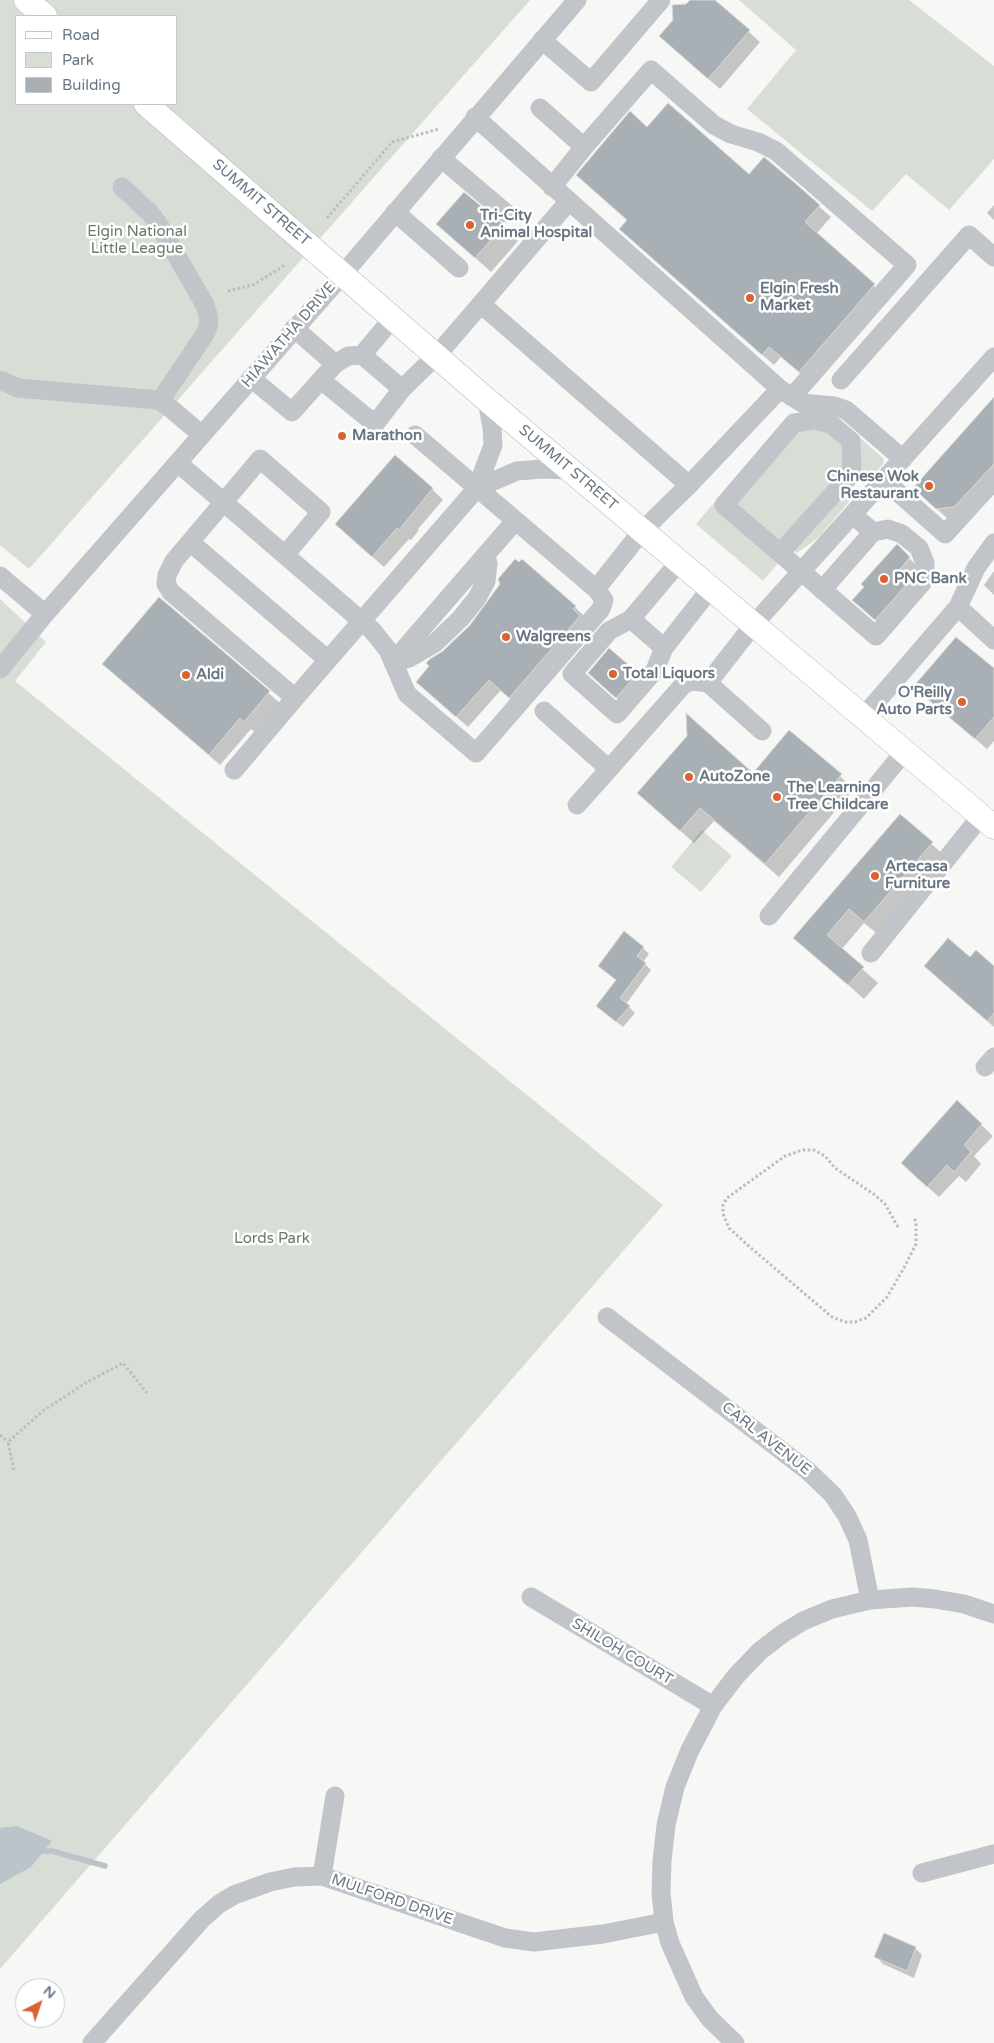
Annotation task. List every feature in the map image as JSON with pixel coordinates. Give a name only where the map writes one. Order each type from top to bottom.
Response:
[{"type":"main road","points":[[26,0],[44,15]]},
{"type":"main road","name":"SUMMIT STREET","points":[[147,105],[487,400],[988,822]]},
{"type":"street","name":"HIAWATHA DRIVE","points":[[0,669],[45,614],[343,274],[474,117],[576,0]]},
{"type":"street","points":[[542,40],[591,82],[661,0]]},
{"type":"street","points":[[552,187],[651,70],[714,125],[776,151],[907,265],[786,393],[642,531],[596,590]]},
{"type":"street","points":[[540,108],[584,147]]},
{"type":"street","points":[[474,117],[786,393],[805,404],[834,406],[846,410],[903,459]]},
{"type":"street","points":[[441,158],[506,213]]},
{"type":"street","points":[[122,187],[142,204],[159,225],[208,315],[209,324],[205,334],[160,401]]},
{"type":"street","points":[[321,380],[375,424],[402,390],[437,355],[569,201]]},
{"type":"street","points":[[395,212],[459,268]]},
{"type":"street","points":[[842,380],[969,235],[994,257]]},
{"type":"street","points":[[481,304],[689,485]]},
{"type":"street","points":[[251,378],[292,412],[335,364],[348,356],[362,354],[393,318]]},
{"type":"street","points":[[294,328],[335,364]]},
{"type":"street","points":[[362,354],[402,390]]},
{"type":"street","points":[[708,683],[754,624],[994,357]]},
{"type":"street","points":[[0,380],[12,386],[24,388],[160,401],[202,435]]},
{"type":"street","points":[[234,770],[477,488],[488,463],[493,445],[487,400]]},
{"type":"street","points":[[780,553],[852,473],[851,441],[831,424],[816,420],[794,423],[724,505],[801,572],[822,590],[876,636],[907,601],[924,578],[925,568],[922,553],[919,548],[902,534],[888,529],[873,532],[822,590]]},
{"type":"street","points":[[178,463],[361,621],[385,645],[407,694],[476,753],[601,609],[604,600],[596,590],[414,435]]},
{"type":"street","points":[[285,555],[321,512],[260,459],[171,566],[166,580],[167,588],[295,698]]},
{"type":"street","points":[[477,488],[517,471],[543,469],[570,470]]},
{"type":"street","points":[[852,473],[878,486],[945,534],[994,480]]},
{"type":"street","points":[[853,514],[873,532]]},
{"type":"street","points":[[393,662],[410,658],[436,644],[461,618],[477,598],[486,581],[488,564],[486,554],[515,521]]},
{"type":"street","points":[[190,542],[328,660]]},
{"type":"street","points":[[864,716],[958,607],[976,568],[994,543]]},
{"type":"street","points":[[679,562],[631,619],[609,631],[572,674],[617,714],[655,670],[664,648],[711,588]]},
{"type":"street","points":[[0,576],[45,614]]},
{"type":"street","points":[[958,607],[994,640]]},
{"type":"street","points":[[631,619],[664,648]]},
{"type":"street","points":[[577,805],[684,684],[694,681],[708,683],[762,731]]},
{"type":"street","points":[[544,711],[609,769]]},
{"type":"street","points":[[769,916],[905,751]]},
{"type":"street","points":[[871,953],[988,822]]},
{"type":"street","name":"CARL AVENUE","points":[[607,1317],[808,1471],[834,1495],[847,1516],[858,1540],[870,1600]]},
{"type":"street","name":"SHILOH COURT","points":[[530,1597],[713,1706]]},
{"type":"street","points":[[736,2043],[710,2019],[694,1997],[679,1966],[664,1922],[662,1861],[666,1825],[676,1787],[690,1750],[713,1706],[736,1676],[760,1650],[803,1621],[832,1609],[870,1600],[914,1597],[935,1598],[964,1604],[994,1614]]},
{"type":"street","points":[[322,1876],[334,1796]]},
{"type":"street","points":[[922,1873],[994,1854]]},
{"type":"street","name":"MULFORD DRIVE","points":[[92,2043],[184,1938],[220,1904],[250,1888],[270,1882],[294,1877],[322,1876],[505,1938],[534,1942],[603,1934],[664,1922]]},
{"type":"path","points":[[328,218],[392,142],[440,129]]},
{"type":"path","points":[[228,291],[253,285],[284,265]]},
{"type":"path","points":[[898,1227],[885,1204],[835,1168],[825,1156],[814,1150],[803,1150],[785,1156],[727,1198],[723,1205],[722,1214],[730,1228],[751,1248],[832,1317],[845,1322],[855,1322],[866,1318],[886,1297],[916,1244],[916,1222],[914,1218]]},
{"type":"path","points":[[8,1442],[24,1426],[51,1406],[123,1363],[147,1393]]},
{"type":"path","points":[[0,1434],[8,1442],[14,1470]]},
{"type":"green space","name":"Elgin National Little League","points":[[0,0],[530,0],[29,569],[0,545]]},
{"type":"green space","points":[[739,0],[909,0],[994,66],[994,159],[949,210],[906,174],[872,211],[747,109],[796,50]]},
{"type":"green space","points":[[791,413],[795,417],[838,418],[884,459],[883,464],[871,478],[865,473],[850,490],[855,495],[818,538],[797,553],[791,548],[763,581],[696,524]]},
{"type":"green space","name":"Lords Park","points":[[0,599],[46,642],[15,681],[663,1205],[0,1969]]},
{"type":"green space","points":[[702,830],[732,856],[701,892],[671,867]]},
{"type":"shaded area","points":[[17,1826],[52,1841],[31,1867],[0,1884],[0,1828]]},
{"type":"building","points":[[690,0],[715,0],[750,30],[708,79],[659,36],[673,20],[672,5],[686,4]]},
{"type":"building","points":[[668,103],[749,174],[764,157],[795,183],[820,205],[805,222],[875,284],[799,372],[769,347],[762,355],[619,229],[627,220],[576,175],[630,111],[647,127]]},
{"type":"building","name":"Tri-City Animal Hospital","points":[[464,192],[504,225],[475,258],[436,224]]},
{"type":"building","points":[[994,397],[994,464],[954,507],[936,509],[913,488]]},
{"type":"building","points":[[395,455],[433,488],[399,530],[397,528],[372,557],[335,524]]},
{"type":"building","name":"PNC Bank","points":[[897,544],[910,557],[896,574],[907,584],[875,620],[852,600],[864,587],[861,584]]},
{"type":"building","name":"Walgreens","points":[[515,559],[519,562],[522,559],[576,606],[573,609],[580,616],[509,698],[489,680],[456,717],[416,682],[429,666],[426,663],[443,651],[470,625],[500,584],[498,579]]},
{"type":"building","name":"Aldi","points":[[159,597],[270,691],[244,722],[240,718],[209,755],[102,664]]},
{"type":"building","name":"O'Reilly Auto Parts","points":[[956,637],[994,668],[994,717],[975,739],[913,687]]},
{"type":"building","name":"Total Liquors","points":[[609,648],[638,673],[616,698],[588,673]]},
{"type":"building","points":[[686,713],[753,773],[789,730],[842,774],[765,864],[700,808],[680,831],[637,793],[687,736]]},
{"type":"building","name":"Artecasa Furniture","points":[[900,814],[933,842],[864,922],[849,909],[827,935],[864,967],[848,985],[793,938]]},
{"type":"building","points":[[624,931],[644,947],[637,956],[646,963],[620,998],[630,1006],[616,1022],[596,1006],[616,980],[598,966]]},
{"type":"building","points":[[948,938],[970,957],[976,950],[994,966],[994,1013],[987,1021],[924,966]]},
{"type":"building","points":[[957,1100],[982,1124],[964,1145],[971,1152],[954,1172],[947,1165],[927,1187],[901,1163]]},
{"type":"building","points":[[884,1933],[916,1947],[907,1971],[874,1957]]},
{"type":"waterway","points":[[37,1851],[52,1851],[105,1866]]},
{"type":"place","name":"Tri-City Animal Hospital","points":[[470,225]]},
{"type":"place","name":"Elgin Fresh Market","points":[[750,298]]},
{"type":"place","name":"Marathon","points":[[342,436]]},
{"type":"place","name":"Chinese Wok Restaurant","points":[[929,486]]},
{"type":"place","name":"PNC Bank","points":[[884,579]]},
{"type":"place","name":"Walgreens","points":[[506,637]]},
{"type":"place","name":"Total Liquors","points":[[613,674]]},
{"type":"place","name":"Aldi","points":[[186,675]]},
{"type":"place","name":"O'Reilly Auto Parts","points":[[962,702]]},
{"type":"place","name":"AutoZone","points":[[689,777]]},
{"type":"place","name":"The Learning Tree Childcare","points":[[777,797]]},
{"type":"place","name":"Artecasa Furniture","points":[[875,876]]}]
